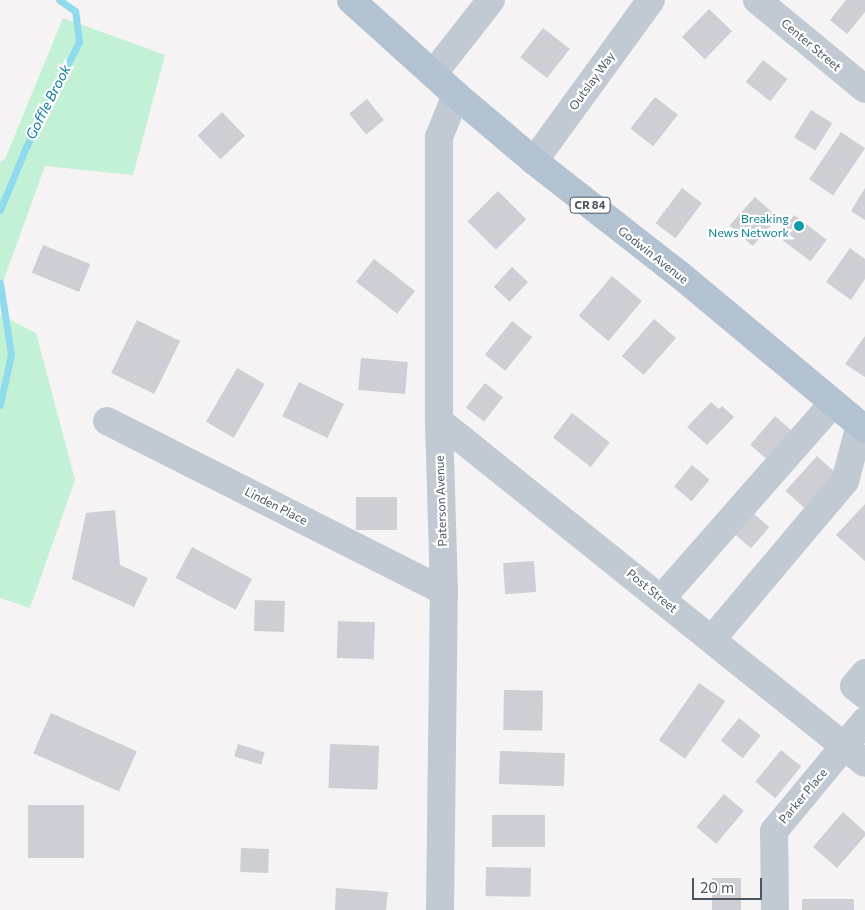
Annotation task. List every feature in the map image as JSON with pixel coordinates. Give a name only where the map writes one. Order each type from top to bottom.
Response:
[{"type":"main road","name":"Godwin Avenue","points":[[352,0],[432,74],[534,162],[680,275],[862,427]]},
{"type":"street","points":[[432,74],[491,0]]},
{"type":"street","name":"Outslay Way","points":[[534,162],[651,0]]},
{"type":"street","name":"Center Street","points":[[757,0],[865,89]]},
{"type":"street","name":"Paterson Avenue","points":[[440,910],[444,591],[439,421],[439,137],[456,95]]},
{"type":"street","points":[[662,599],[833,403]]},
{"type":"street","name":"Linden Place","points":[[107,421],[444,591]]},
{"type":"street","name":"Post Street","points":[[439,421],[865,763]]},
{"type":"street","points":[[712,639],[855,478],[862,427]]},
{"type":"street","points":[[865,673],[854,686],[865,694]]},
{"type":"street","name":"Parker Place","points":[[775,910],[774,831],[865,721]]},
{"type":"green space","points":[[63,18],[165,55],[133,175],[45,166],[0,290],[0,162],[5,159]]},
{"type":"green space","points":[[0,315],[36,333],[75,480],[30,608],[0,598]]},
{"type":"building","points":[[846,0],[865,0],[865,12],[847,34],[830,20]]},
{"type":"building","points":[[709,9],[732,31],[705,59],[682,37]]},
{"type":"building","points":[[543,28],[570,49],[547,78],[520,57]]},
{"type":"building","points":[[763,60],[787,79],[770,101],[746,82]]},
{"type":"building","points":[[655,97],[678,115],[653,146],[630,129]]},
{"type":"building","points":[[367,99],[384,120],[366,134],[349,113]]},
{"type":"building","points":[[811,110],[832,123],[815,150],[794,137]]},
{"type":"building","points":[[222,112],[245,136],[220,159],[198,136]]},
{"type":"building","points":[[841,132],[865,148],[833,195],[809,179]]},
{"type":"building","points":[[682,188],[702,203],[675,238],[656,223]]},
{"type":"building","points":[[865,188],[865,220],[851,211]]},
{"type":"building","points":[[498,191],[526,219],[496,250],[468,221]]},
{"type":"building","points":[[755,197],[778,218],[753,246],[730,225]]},
{"type":"building","name":"Breaking News Network","points":[[794,215],[827,240],[810,261],[778,237]]},
{"type":"building","points":[[43,245],[90,264],[79,292],[32,273]]},
{"type":"building","points":[[850,248],[865,259],[865,279],[851,300],[826,282]]},
{"type":"building","points":[[374,259],[415,291],[397,314],[356,282]]},
{"type":"building","points":[[512,267],[528,282],[510,302],[494,287]]},
{"type":"building","points":[[612,276],[642,301],[608,341],[579,316]]},
{"type":"building","points":[[654,319],[676,338],[644,375],[622,356]]},
{"type":"building","points":[[137,320],[180,341],[154,394],[111,373]]},
{"type":"building","points":[[512,321],[532,337],[505,371],[485,354]]},
{"type":"building","points":[[865,336],[865,377],[845,364]]},
{"type":"building","points":[[361,358],[408,362],[405,394],[358,390]]},
{"type":"building","points":[[237,368],[265,384],[234,438],[206,422]]},
{"type":"building","points":[[299,382],[344,404],[327,438],[282,416]]},
{"type":"building","points":[[485,383],[503,397],[484,422],[466,407]]},
{"type":"building","points":[[711,402],[719,409],[722,406],[734,417],[707,445],[687,427]]},
{"type":"building","points":[[572,413],[610,443],[591,467],[553,437]]},
{"type":"building","points":[[775,416],[798,436],[773,464],[750,445]]},
{"type":"building","points":[[817,456],[838,475],[806,510],[786,491]]},
{"type":"building","points":[[692,465],[710,480],[692,501],[674,486]]},
{"type":"building","points":[[356,497],[397,497],[397,530],[356,530]]},
{"type":"building","points":[[865,504],[865,561],[836,535]]},
{"type":"building","points":[[115,510],[120,565],[148,578],[134,607],[72,579],[86,513]]},
{"type":"building","points":[[752,512],[769,527],[751,548],[734,533]]},
{"type":"building","points":[[192,547],[252,579],[236,610],[176,578]]},
{"type":"building","points":[[534,561],[536,592],[505,594],[503,563]]},
{"type":"building","points":[[255,600],[285,601],[284,632],[254,631]]},
{"type":"building","points":[[338,621],[375,622],[374,659],[337,658]]},
{"type":"building","points":[[699,683],[725,701],[685,759],[659,740]]},
{"type":"building","points":[[504,690],[543,691],[542,731],[503,730]]},
{"type":"building","points":[[51,713],[137,751],[119,791],[33,753]]},
{"type":"building","points":[[739,718],[761,736],[743,758],[721,741]]},
{"type":"building","points":[[238,744],[265,752],[261,765],[234,756]]},
{"type":"building","points":[[330,744],[379,746],[377,790],[328,788]]},
{"type":"building","points":[[781,750],[801,766],[775,798],[755,782]]},
{"type":"building","points":[[500,751],[565,753],[564,786],[499,784]]},
{"type":"building","points":[[724,794],[744,811],[716,844],[696,827]]},
{"type":"building","points":[[28,805],[84,805],[84,858],[28,858]]},
{"type":"building","points":[[843,812],[865,832],[865,836],[837,868],[813,847]]},
{"type":"building","points":[[492,815],[545,815],[545,847],[492,847]]},
{"type":"building","points":[[241,848],[269,849],[268,873],[240,872]]},
{"type":"building","points":[[486,867],[531,868],[530,897],[485,896]]},
{"type":"building","points":[[712,878],[741,878],[741,910],[712,910]]},
{"type":"building","points":[[336,888],[388,892],[386,910],[335,910]]},
{"type":"building","points":[[802,899],[854,899],[854,910],[802,910]]},
{"type":"waterway","name":"Goffle Brook","points":[[0,210],[26,147],[79,42],[75,11],[59,0]]},
{"type":"waterway","name":"Goffle Brook","points":[[0,283],[11,354],[0,405]]},
{"type":"place","name":"Breaking News Network","points":[[799,226]]}]
